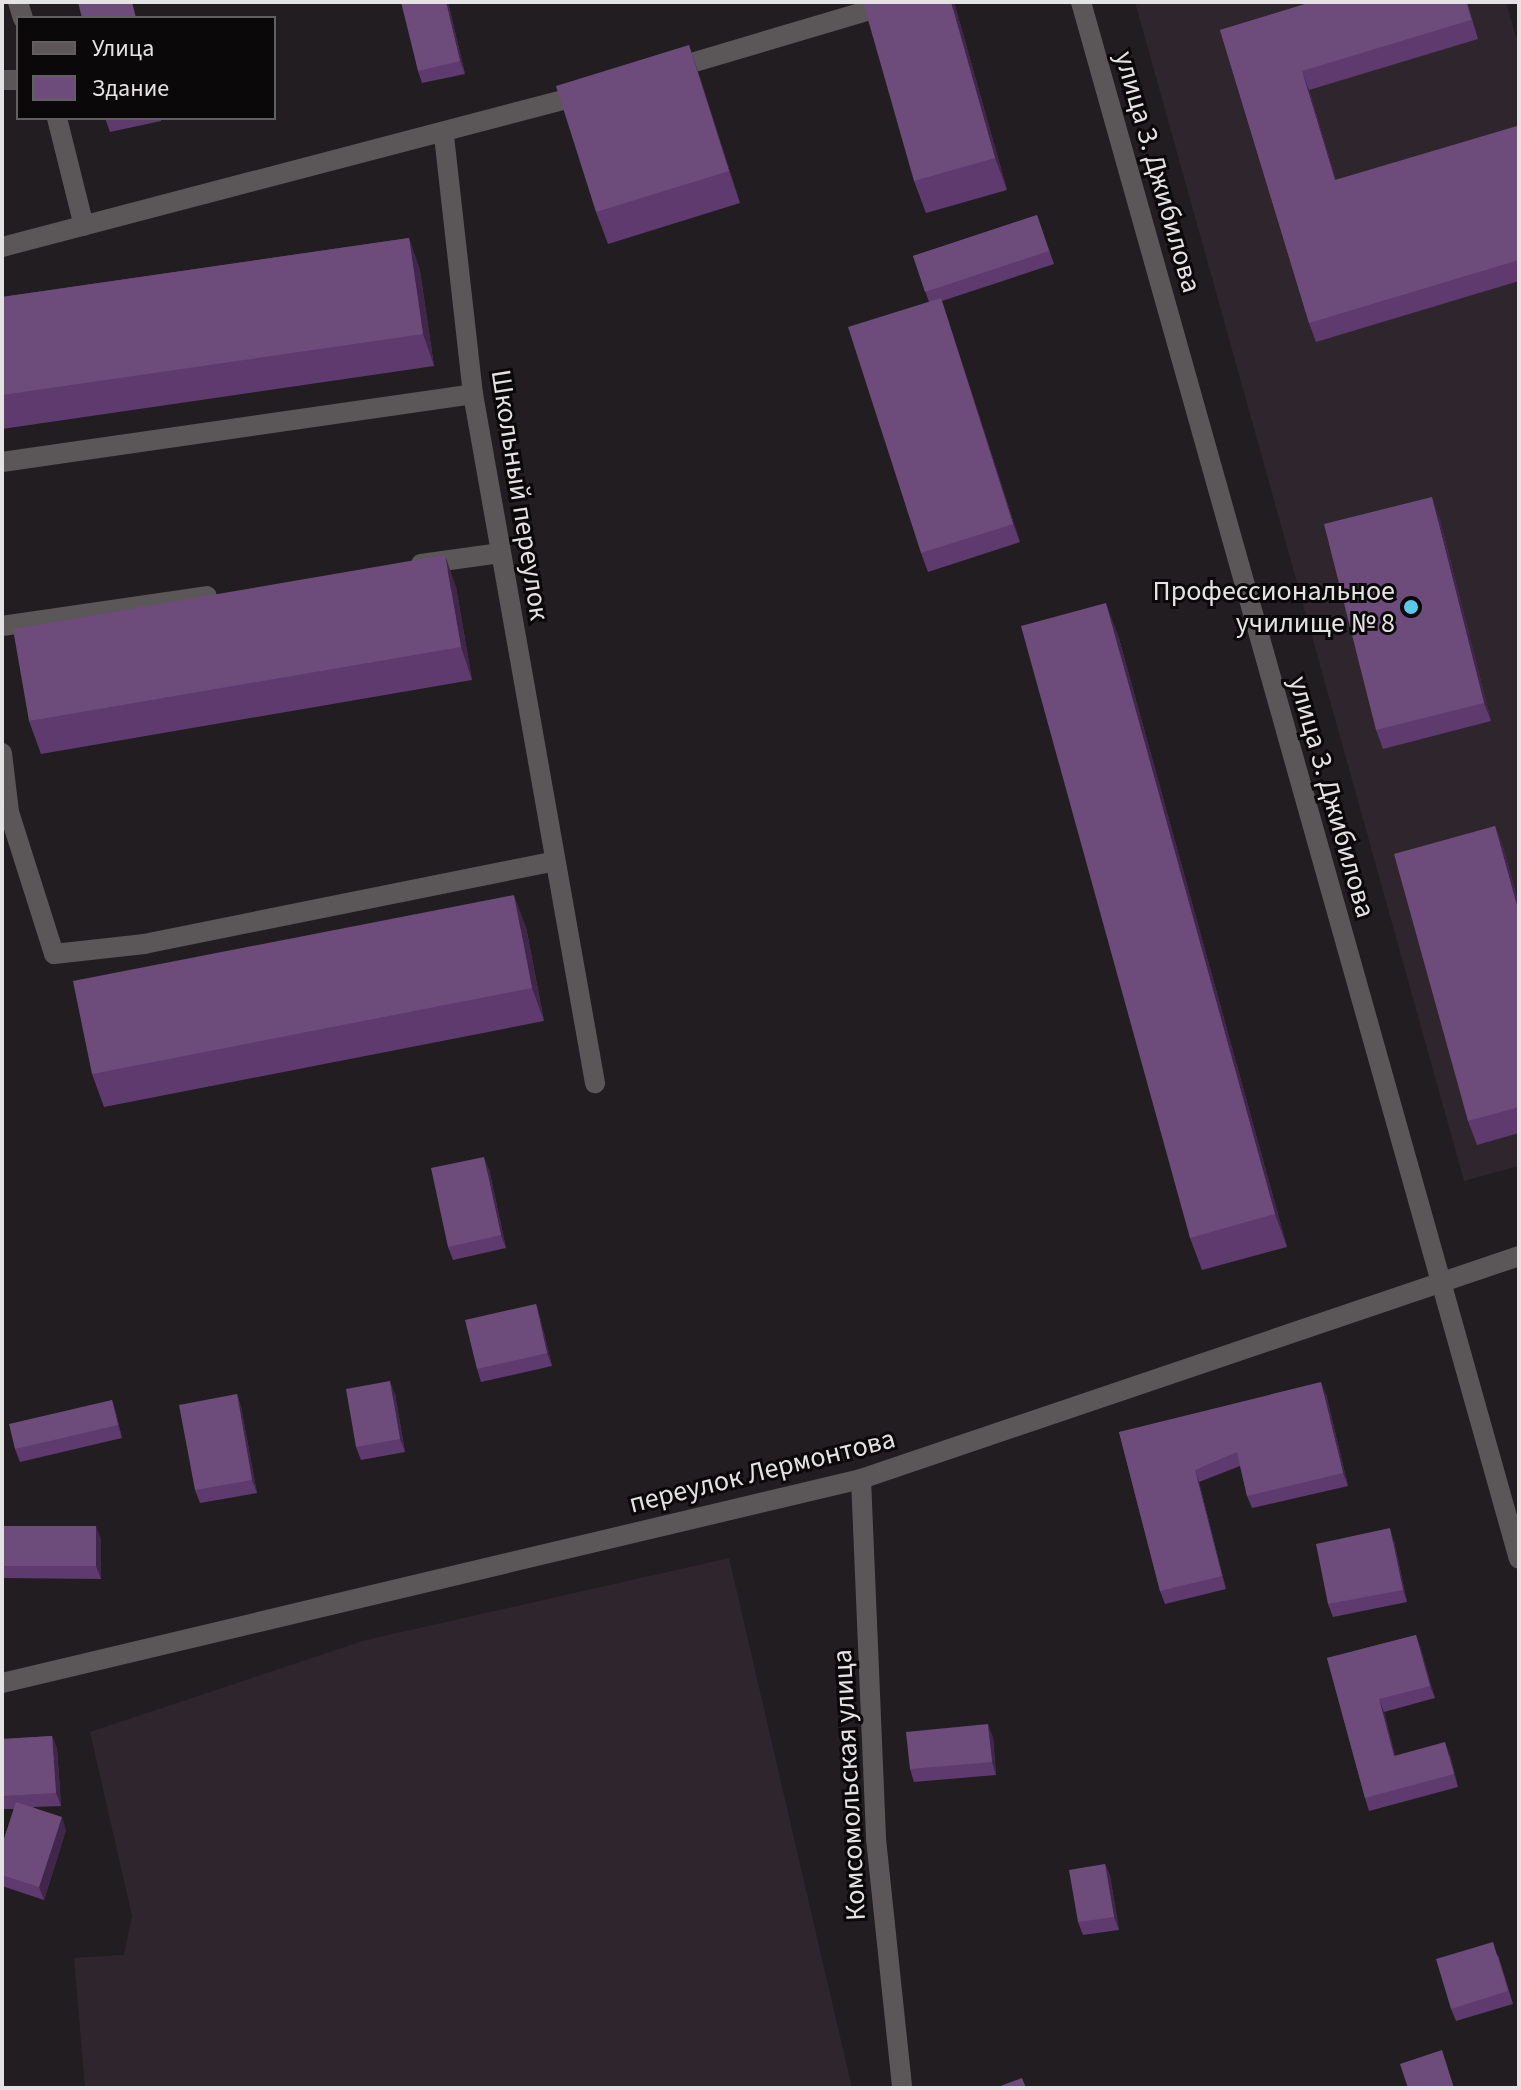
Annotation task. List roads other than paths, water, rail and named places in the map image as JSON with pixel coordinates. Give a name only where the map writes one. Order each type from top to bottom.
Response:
[{"type":"street","points":[[655,73],[897,2]]},
{"type":"street","name":"улица З. Джибилова","points":[[1081,2],[1439,1285],[1519,1559]]},
{"type":"street","points":[[2,247],[444,136],[610,87]]},
{"type":"street","points":[[58,120],[84,226]]},
{"type":"street","name":"Школьный переулок","points":[[444,136],[473,394],[595,1083]]},
{"type":"street","points":[[2,462],[473,394]]},
{"type":"street","points":[[391,569],[500,553]]},
{"type":"street","points":[[2,626],[235,592]]},
{"type":"street","points":[[2,753],[9,812],[54,954],[144,944],[555,861]]},
{"type":"street","name":"переулок Лермонтова","points":[[2,1683],[861,1479],[1519,1256]]},
{"type":"street","name":"Комсомольская улица","points":[[861,1479],[876,1839],[902,2088]]},
{"type":"place","name":"Профессиональное училище № 8","points":[[1411,607]]}]
